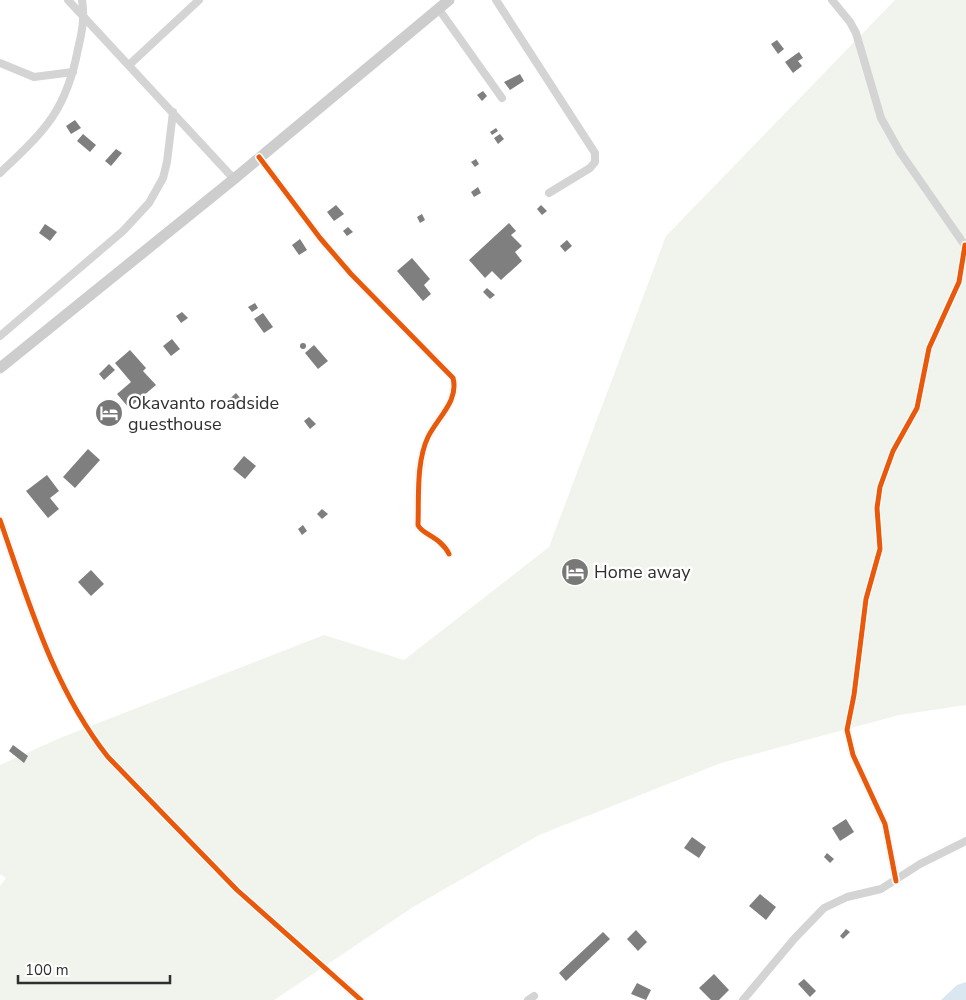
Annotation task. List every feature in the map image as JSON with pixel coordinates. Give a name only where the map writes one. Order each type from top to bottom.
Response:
[{"type":"main road","points":[[0,368],[234,179],[449,0]]},
{"type":"street","points":[[68,0],[234,179]]},
{"type":"street","points":[[0,174],[33,142],[62,104],[73,72],[85,18],[82,0]]},
{"type":"street","points":[[129,65],[199,0]]},
{"type":"street","points":[[496,0],[595,154],[595,162],[590,168],[549,193]]},
{"type":"street","points":[[832,0],[850,22],[856,33],[874,101],[884,124],[900,152],[966,246],[959,282],[929,348],[916,408],[893,452],[880,487],[878,498],[880,549],[866,599],[854,695],[847,730],[854,755],[885,824],[896,881]]},
{"type":"street","points":[[438,8],[502,98]]},
{"type":"street","points":[[0,64],[34,77],[73,72]]},
{"type":"street","points":[[0,336],[123,232],[149,203],[163,178],[167,162],[173,112]]},
{"type":"street","points":[[260,157],[320,238],[351,274],[453,378],[454,395],[438,420],[424,448],[418,525],[422,531],[440,541],[449,554]]},
{"type":"street","points":[[0,520],[23,590],[59,681],[95,741],[237,890],[361,1000]]},
{"type":"street","points":[[744,1000],[795,938],[824,908],[847,897],[881,889],[920,864],[966,841]]},
{"type":"shaded area","points":[[895,0],[966,0],[966,705],[899,715],[721,763],[539,835],[413,907],[274,1000],[0,1000],[0,886],[6,878],[0,874],[0,765],[60,738],[324,635],[404,660],[549,547],[666,236]]},
{"type":"shaded area","points":[[966,982],[966,1000],[941,1000],[957,985]]},
{"type":"building","points":[[777,40],[784,49],[778,54],[771,44]]},
{"type":"building","points":[[799,52],[803,58],[798,61],[802,66],[793,73],[785,62]]},
{"type":"building","points":[[520,74],[524,81],[510,90],[504,82]]},
{"type":"building","points":[[483,91],[487,96],[482,101],[477,95]]},
{"type":"building","points":[[75,120],[81,128],[71,134],[66,126]]},
{"type":"building","points":[[496,128],[498,131],[492,135],[490,132]]},
{"type":"building","points":[[83,134],[96,145],[90,152],[77,141]]},
{"type":"building","points":[[500,134],[504,139],[498,144],[494,138]]},
{"type":"building","points":[[116,149],[122,153],[111,166],[105,161]]},
{"type":"building","points":[[476,159],[479,164],[475,167],[471,162]]},
{"type":"building","points":[[478,187],[481,193],[474,197],[471,192]]},
{"type":"building","points":[[336,205],[344,214],[334,221],[327,212]]},
{"type":"building","points":[[541,205],[547,211],[542,215],[537,209]]},
{"type":"building","points":[[422,214],[425,220],[420,223],[417,217]]},
{"type":"building","points":[[509,223],[516,231],[511,235],[522,246],[515,252],[522,261],[501,280],[492,271],[485,278],[469,260]]},
{"type":"building","points":[[45,224],[57,232],[50,241],[39,233]]},
{"type":"building","points":[[348,227],[353,232],[347,236],[343,231]]},
{"type":"building","points":[[300,239],[307,250],[299,255],[292,245]]},
{"type":"building","points":[[567,240],[572,246],[565,252],[560,246]]},
{"type":"building","points":[[412,258],[430,279],[424,285],[431,294],[423,301],[397,271]]},
{"type":"building","points":[[487,288],[495,295],[490,299],[483,292]]},
{"type":"building","points":[[255,303],[258,308],[252,312],[248,307]]},
{"type":"building","points":[[182,312],[188,318],[181,323],[176,316]]},
{"type":"building","points":[[263,313],[273,327],[264,333],[254,319]]},
{"type":"building","points":[[172,339],[180,349],[171,356],[163,346]]},
{"type":"building","points":[[303,343],[306,346],[303,349],[300,346]]},
{"type":"building","points":[[314,345],[328,361],[318,369],[305,353]]},
{"type":"building","points":[[130,350],[146,368],[143,371],[156,385],[129,408],[117,394],[131,382],[115,363]]},
{"type":"building","points":[[109,364],[115,370],[104,380],[99,374]]},
{"type":"building","points":[[236,393],[241,399],[229,409],[224,404]]},
{"type":"building","points":[[309,417],[316,424],[310,429],[304,421]]},
{"type":"building","points":[[88,449],[100,460],[75,488],[63,477]]},
{"type":"building","points":[[244,456],[256,466],[245,479],[233,469]]},
{"type":"building","points":[[47,475],[59,491],[50,498],[59,509],[48,518],[26,491]]},
{"type":"building","points":[[322,509],[328,514],[322,519],[317,514]]},
{"type":"building","points":[[303,525],[307,531],[302,535],[298,529]]},
{"type":"building","points":[[91,570],[104,584],[91,596],[78,582]]},
{"type":"building","points":[[13,745],[28,756],[24,763],[9,751]]},
{"type":"building","points":[[846,819],[854,832],[840,841],[832,828]]},
{"type":"building","points":[[692,837],[706,847],[699,858],[684,848]]},
{"type":"building","points":[[827,853],[834,859],[830,863],[824,857]]},
{"type":"building","points":[[760,894],[776,907],[766,920],[749,906]]},
{"type":"building","points":[[846,929],[850,932],[843,939],[840,936]]},
{"type":"building","points":[[636,930],[647,942],[638,951],[627,939]]},
{"type":"building","points":[[603,932],[610,939],[566,981],[559,973]]},
{"type":"building","points":[[714,974],[729,990],[719,1000],[711,1000],[699,988]]},
{"type":"building","points":[[804,979],[816,991],[810,997],[798,984]]},
{"type":"building","points":[[637,983],[651,990],[646,1000],[631,994]]},
{"type":"cycle path","points":[[259,157],[320,238],[351,274],[453,378],[454,386],[450,402],[432,430],[424,447],[418,492],[418,525],[441,544],[449,554]]},
{"type":"cycle path","points":[[896,881],[885,824],[853,755],[847,730],[854,695],[866,599],[880,549],[877,508],[880,487],[893,451],[917,408],[929,348],[959,282],[965,245]]},
{"type":"cycle path","points":[[0,520],[32,613],[57,673],[72,702],[108,757],[237,890],[361,1000]]},
{"type":"place","name":"Okavanto roadside guesthouse","points":[[109,413]]},
{"type":"place","name":"Home away","points":[[575,572]]}]
